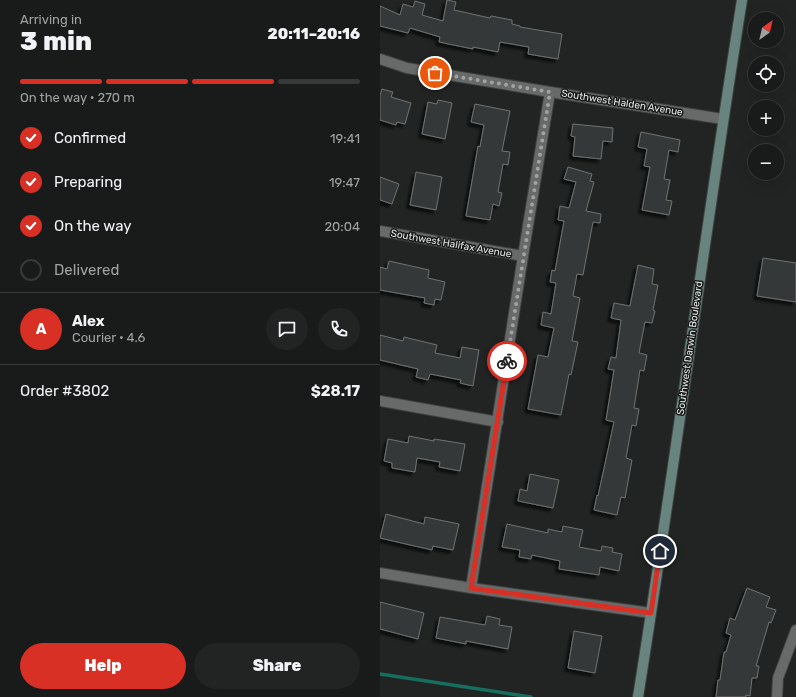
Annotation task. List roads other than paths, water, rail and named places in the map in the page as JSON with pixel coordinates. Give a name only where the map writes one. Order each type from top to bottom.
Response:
[{"type":"street","name":"Southwest Darwin Boulevard","points":[[638,697],[723,118],[742,0]]},
{"type":"street","name":"Southwest Halden Avenue","points":[[380,60],[406,68],[550,92],[723,118]]},
{"type":"street","points":[[471,588],[550,92]]},
{"type":"street","name":"Southwest Halifax Avenue","points":[[380,231],[523,256]]},
{"type":"street","points":[[380,401],[498,422]]},
{"type":"street","points":[[380,573],[471,588],[651,613]]},
{"type":"street","points":[[777,697],[778,678],[796,630]]},
{"type":"waterway","points":[[380,674],[531,697]]}]
